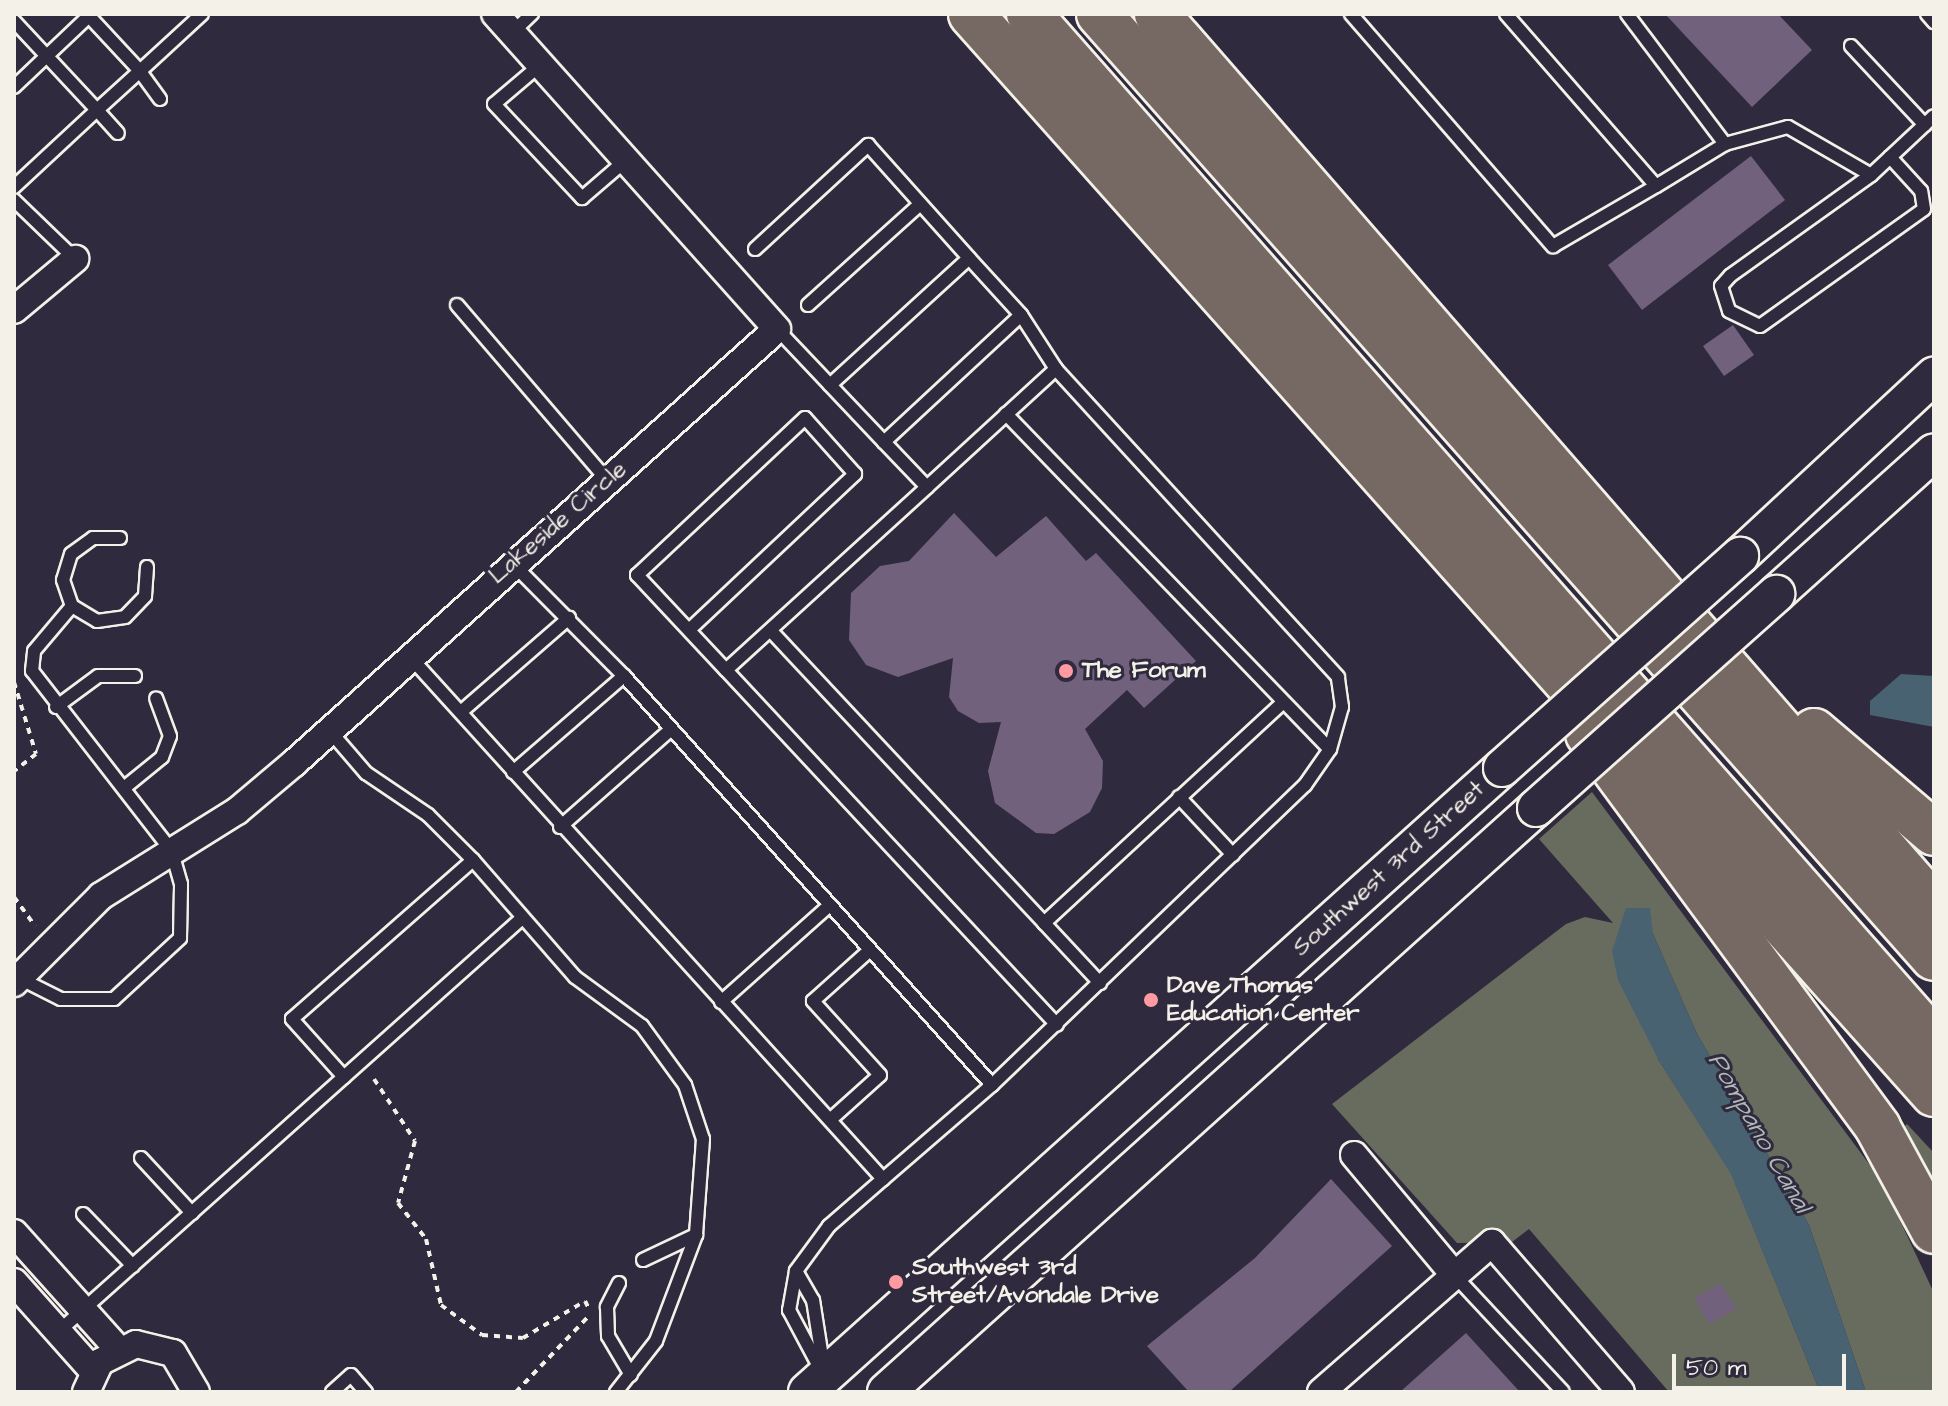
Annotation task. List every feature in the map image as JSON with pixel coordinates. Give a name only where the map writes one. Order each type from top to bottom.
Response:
[{"type":"highway","points":[[971,14],[1529,636],[1934,1094]]},
{"type":"highway","points":[[1029,14],[1934,1041]]},
{"type":"highway","points":[[1099,14],[1934,958]]},
{"type":"highway","points":[[1157,14],[1606,535],[1934,906]]},
{"type":"highway","points":[[1606,535],[1854,770],[1934,833]]},
{"type":"highway","points":[[1529,636],[1622,789],[1878,1128],[1934,1231]]},
{"type":"street","points":[[503,24],[777,329]]},
{"type":"street","points":[[14,310],[75,259]]},
{"type":"street","name":"Lakeside Circle","points":[[16,981],[101,896],[237,811],[777,329]]},
{"type":"street","name":"Southwest 3rd Street","points":[[822,1387],[1502,768],[1740,556],[1934,376]]},
{"type":"street","points":[[886,1392],[1934,452]]},
{"type":"street","points":[[1354,1155],[1455,1276]]},
{"type":"street","points":[[14,1233],[118,1349]]},
{"type":"street","points":[[1321,1392],[1492,1243],[1621,1392]]},
{"type":"street","points":[[14,1282],[58,1332],[90,1382],[118,1349],[156,1346],[173,1353],[196,1392]]},
{"type":"lane","points":[[14,187],[202,14]]},
{"type":"lane","points":[[503,24],[532,14]]},
{"type":"lane","points":[[1351,14],[1553,246],[1725,144],[1788,127],[1871,175]]},
{"type":"lane","points":[[1506,14],[1656,186]]},
{"type":"lane","points":[[1627,14],[1725,144]]},
{"type":"lane","points":[[1927,14],[1934,22]]},
{"type":"lane","points":[[14,87],[89,15],[140,71],[160,99]]},
{"type":"lane","points":[[14,21],[118,133]]},
{"type":"lane","points":[[1851,46],[1929,120],[1871,175],[1730,276],[1721,286],[1729,311],[1760,326],[1924,209],[1921,191],[1890,157]]},
{"type":"lane","points":[[540,65],[494,104],[582,198],[626,160]]},
{"type":"lane","points":[[755,249],[868,145],[1021,315],[1056,369],[1338,677],[1342,707],[1330,749],[1233,855],[992,1085],[829,1226],[796,1271],[792,1320],[822,1387]]},
{"type":"lane","points":[[14,200],[75,259]]},
{"type":"lane","points":[[808,305],[920,204]]},
{"type":"lane","points":[[830,385],[969,258]]},
{"type":"lane","points":[[457,305],[607,480]]},
{"type":"lane","points":[[884,442],[1021,315]]},
{"type":"lane","points":[[777,329],[927,487]]},
{"type":"lane","points":[[726,670],[1056,369]]},
{"type":"lane","points":[[1006,414],[1281,704],[1330,749]]},
{"type":"lane","points":[[689,630],[855,474],[805,418],[637,575],[1057,1025]]},
{"type":"lane","points":[[120,538],[93,538],[71,554],[63,580],[72,606],[97,621],[125,617],[145,596],[147,567]]},
{"type":"lane","points":[[512,563],[624,676],[992,1085]]},
{"type":"lane","points":[[16,981],[61,999],[114,999],[180,938],[181,884],[171,850],[56,707],[32,671],[34,651],[72,606]]},
{"type":"lane","points":[[462,711],[569,618]]},
{"type":"lane","points":[[771,631],[1100,983]]},
{"type":"lane","points":[[409,655],[462,711],[560,827],[883,1179]]},
{"type":"lane","points":[[56,707],[98,676],[135,676]]},
{"type":"lane","points":[[513,772],[624,676]]},
{"type":"lane","points":[[124,788],[162,757],[170,736],[156,698]]},
{"type":"lane","points":[[1044,923],[1281,704]]},
{"type":"lane","points":[[560,827],[671,729]]},
{"type":"lane","points":[[329,730],[366,773],[428,815],[473,860],[575,977],[642,1026],[685,1085],[703,1139],[696,1235],[673,1306],[631,1375],[616,1392]]},
{"type":"lane","points":[[1179,797],[1233,855]]},
{"type":"lane","points":[[344,1077],[292,1019],[473,860]]},
{"type":"lane","points":[[721,1002],[830,905]]},
{"type":"lane","points":[[58,1332],[522,918]]},
{"type":"lane","points":[[830,1120],[880,1075],[813,1001],[870,950]]},
{"type":"lane","points":[[141,1158],[192,1213]]},
{"type":"lane","points":[[83,1214],[133,1266]]},
{"type":"lane","points":[[643,1260],[696,1235]]},
{"type":"lane","points":[[796,1271],[813,1300],[822,1387]]},
{"type":"lane","points":[[1455,1276],[1563,1392]]},
{"type":"lane","points":[[619,1283],[607,1307],[608,1336],[631,1375]]},
{"type":"lane","points":[[332,1392],[351,1375],[366,1392]]},
{"type":"path","points":[[14,682],[36,754],[14,771]]},
{"type":"path","points":[[14,897],[36,924],[26,936]]},
{"type":"path","points":[[374,1079],[415,1141],[398,1203],[426,1239],[441,1305],[482,1335],[523,1338],[585,1301],[592,1312],[516,1392]]},
{"type":"green space","points":[[1592,792],[1881,1180],[1934,1293],[1934,1392],[1866,1392],[1809,1225],[1697,1034],[1653,934],[1658,1059],[1731,1173],[1820,1392],[1669,1392],[1529,1229],[1512,1242],[1457,1243],[1332,1104],[1566,924],[1585,917],[1613,923],[1539,839]]},
{"type":"green space","points":[[1907,1124],[1934,1153],[1934,1185],[1902,1129]]},
{"type":"water","points":[[1901,674],[1934,676],[1934,727],[1870,715],[1870,701]]},
{"type":"water","points":[[1626,908],[1650,908],[1653,934],[1697,1034],[1809,1225],[1866,1392],[1820,1392],[1731,1174],[1658,1059],[1618,980],[1612,951]]},
{"type":"building","points":[[1665,14],[1778,14],[1812,50],[1752,107]]},
{"type":"building","points":[[1751,156],[1785,200],[1642,310],[1608,265]]},
{"type":"building","points":[[1733,325],[1754,355],[1724,376],[1703,346]]},
{"type":"building","name":"The Forum","points":[[954,513],[996,557],[1046,516],[1086,561],[1096,553],[1196,661],[1144,708],[1127,690],[1085,729],[1103,761],[1102,788],[1090,812],[1054,834],[1036,833],[995,803],[988,771],[1001,722],[979,723],[958,711],[949,697],[953,658],[898,677],[866,665],[849,640],[851,593],[880,566],[909,561]]},
{"type":"building","points":[[1331,1179],[1392,1246],[1229,1392],[1189,1392],[1147,1346],[1255,1258]]},
{"type":"building","points":[[1721,1283],[1736,1309],[1709,1324],[1694,1298]]},
{"type":"building","points":[[1466,1333],[1520,1392],[1400,1392],[1429,1366]]},
{"type":"place","name":"The Forum","points":[[1066,671]]},
{"type":"place","name":"Dave Thomas Education Center","points":[[1151,1000]]},
{"type":"place","name":"Southwest 3rd Street/Avondale Drive","points":[[896,1282]]},
{"type":"water label","name":"Pompano Canal","points":[[1759,1133]]}]
